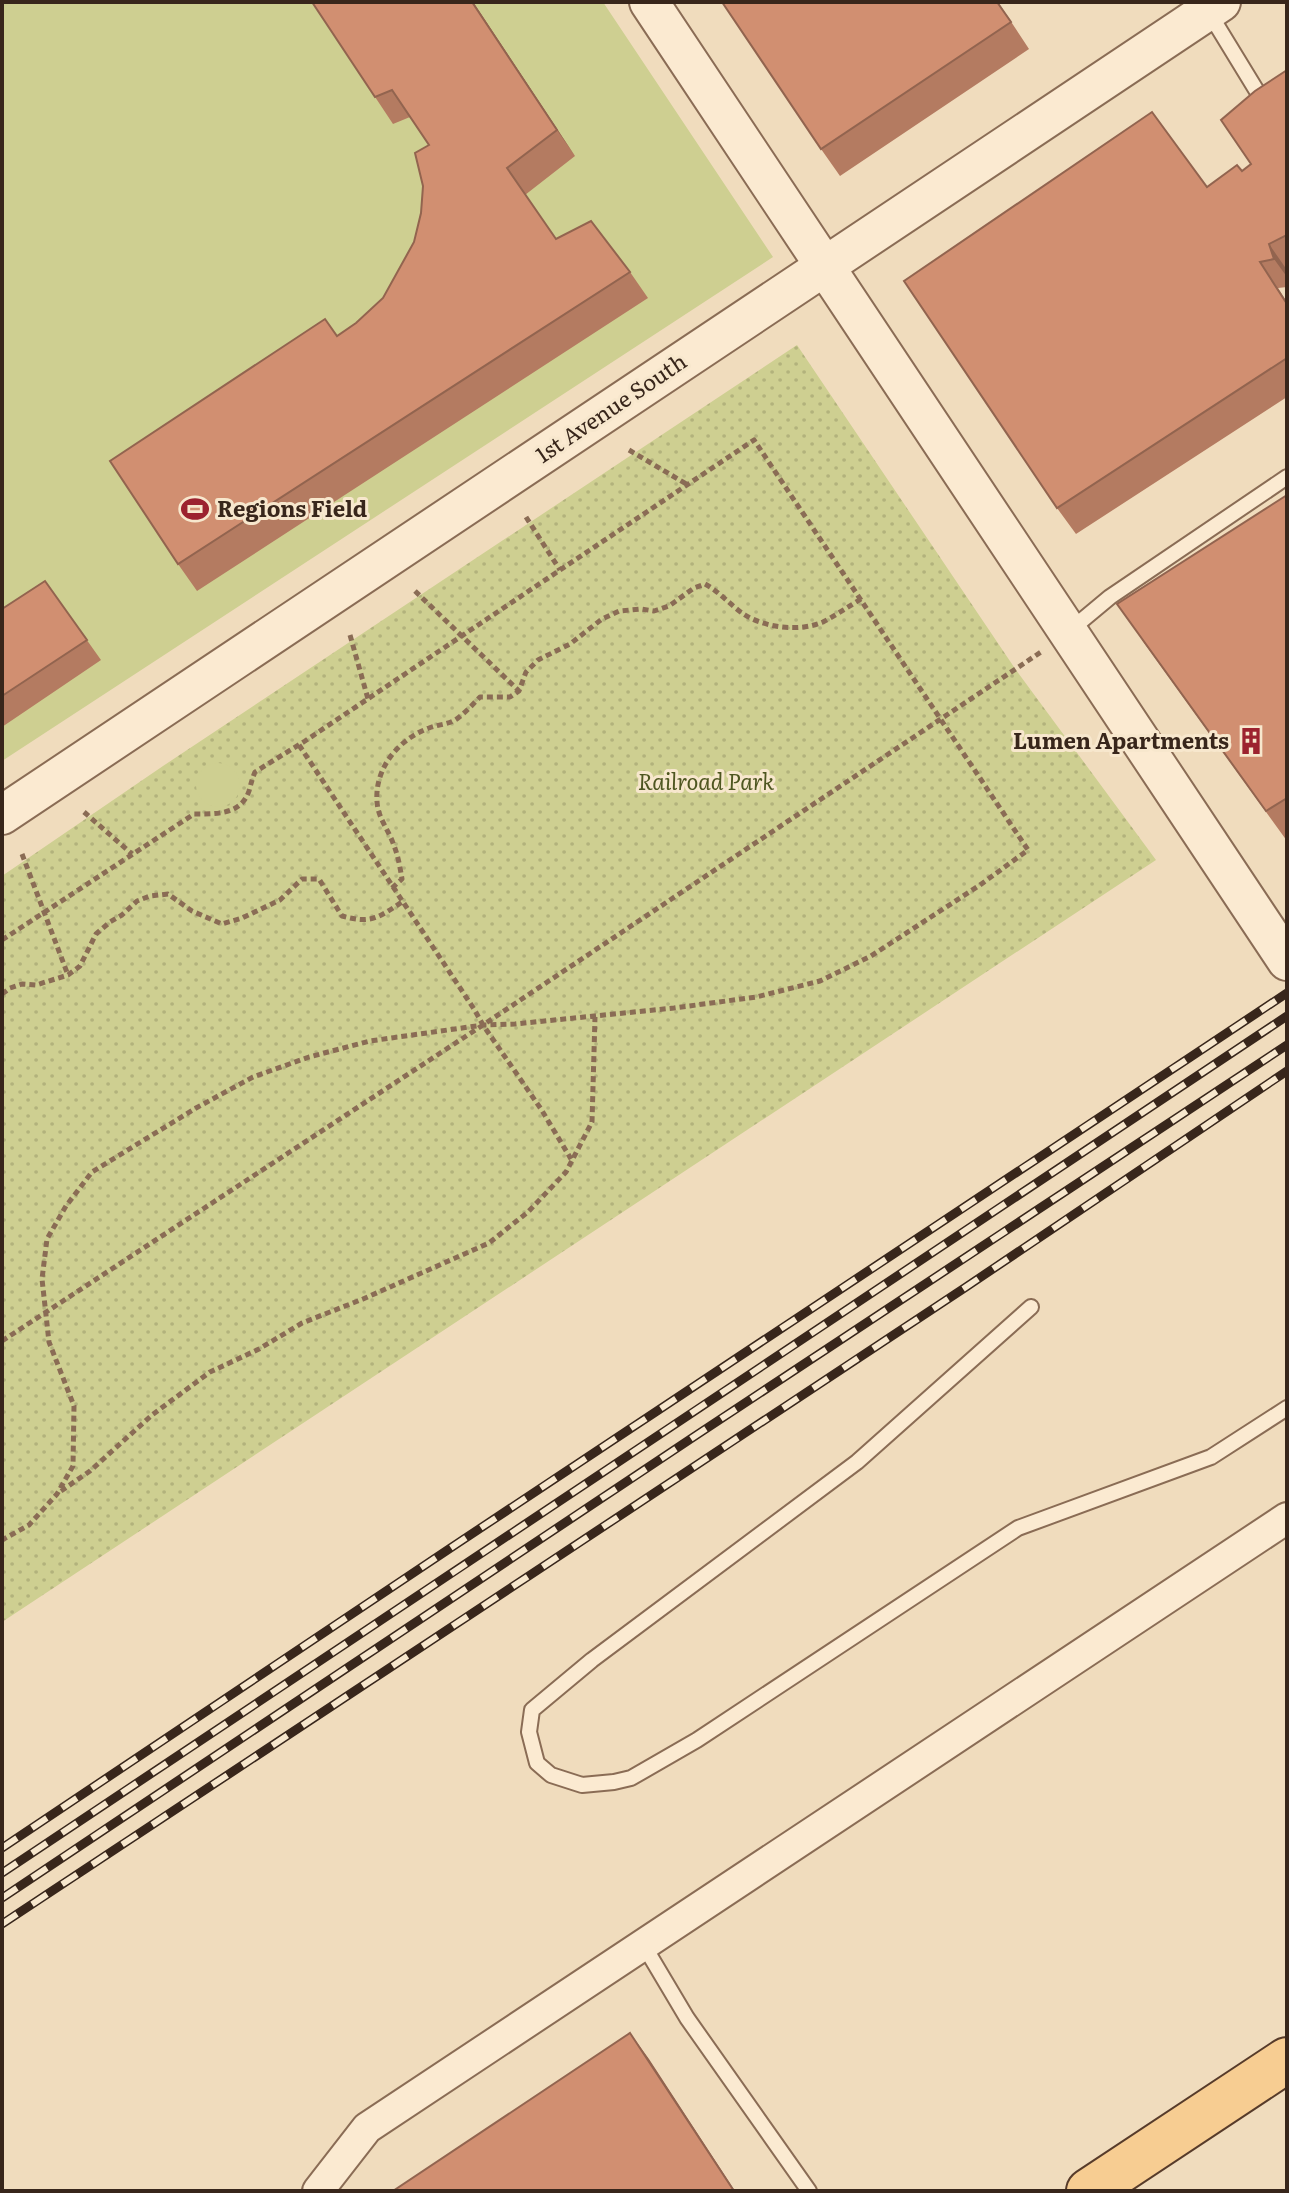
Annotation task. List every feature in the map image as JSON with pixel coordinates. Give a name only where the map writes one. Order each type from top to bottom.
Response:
[{"type":"main road","points":[[1089,2191],[1287,2060]]},
{"type":"street","points":[[649,2],[1287,961]]},
{"type":"street","name":"1st Avenue South","points":[[2,815],[1214,6]]},
{"type":"street","points":[[318,2191],[367,2128],[1287,1518]]},
{"type":"lane","points":[[1214,6],[1274,118]]},
{"type":"lane","points":[[1068,632],[1110,597],[1287,477]]},
{"type":"lane","points":[[1031,1307],[857,1462],[592,1660],[532,1710],[529,1732],[537,1763],[551,1775],[582,1785],[631,1778],[697,1740],[1018,1528],[1211,1457],[1287,1408]]},
{"type":"lane","points":[[643,1944],[687,2018],[809,2191]]},
{"type":"path","points":[[2,940],[194,814],[230,812],[242,803],[255,772],[754,440],[1028,850],[871,956],[820,981],[756,997],[595,1017],[483,1025],[370,1041],[309,1057],[253,1077],[92,1172],[66,1206],[47,1239],[42,1279],[49,1342],[74,1406],[73,1466],[57,1494],[29,1525],[2,1540]]},
{"type":"path","points":[[629,450],[688,485]]},
{"type":"path","points":[[526,517],[560,570]]},
{"type":"path","points":[[392,888],[402,879],[395,846],[378,811],[377,790],[389,757],[399,745],[414,735],[432,726],[444,726],[458,718],[480,697],[510,697],[519,691],[526,672],[538,660],[570,644],[602,619],[619,611],[654,611],[669,606],[705,584],[743,614],[775,626],[798,628],[820,623],[861,599]]},
{"type":"path","points":[[415,591],[519,691]]},
{"type":"path","points":[[2,1341],[483,1025],[1016,670],[1068,632]]},
{"type":"path","points":[[350,635],[368,699]]},
{"type":"path","points":[[299,745],[572,1160]]},
{"type":"path","points":[[84,812],[132,854]]},
{"type":"path","points":[[22,854],[68,975]]},
{"type":"path","points":[[2,994],[22,984],[36,985],[68,975],[80,966],[96,934],[137,901],[150,896],[168,894],[192,911],[222,924],[280,900],[302,879],[319,879],[342,916],[360,921],[376,919],[402,902]]},
{"type":"path","points":[[57,1494],[90,1471],[152,1415],[210,1372],[259,1349],[302,1323],[489,1243],[528,1212],[566,1172],[592,1122],[595,1017]]},
{"type":"green space","name":"Regions Field","points":[[2,2],[603,2],[773,257],[2,761]]},
{"type":"green space","name":"Railroad Park","points":[[797,345],[1016,670],[1156,860],[2,1622],[2,876]]},
{"type":"green space","points":[[218,763],[234,769],[240,785],[234,801],[218,807],[202,801],[196,785],[202,769]]},
{"type":"building","points":[[312,2],[472,2],[557,130],[507,168],[556,239],[591,221],[630,272],[178,564],[110,461],[325,319],[337,336],[356,323],[383,298],[414,242],[421,213],[423,186],[415,153],[429,145],[392,90],[375,97]]},
{"type":"building","points":[[722,2],[997,2],[1011,22],[821,149]]},
{"type":"building","points":[[1287,70],[1287,235],[1269,244],[1274,259],[1260,262],[1287,304],[1287,358],[1057,508],[904,281],[1152,112],[1207,187],[1237,165],[1242,171],[1251,164],[1221,120],[1255,91]]},
{"type":"building","name":"Lumen Apartments","points":[[1287,495],[1287,798],[1266,811],[1117,604]]},
{"type":"building","points":[[45,581],[87,640],[2,696],[2,609]]},
{"type":"building","points":[[630,2033],[734,2191],[393,2191]]},
{"type":"railway","points":[[2,1848],[1287,993]]},
{"type":"railway","points":[[2,1873],[1287,1016]]},
{"type":"railway","points":[[2,1898],[1287,1045]]},
{"type":"railway","points":[[2,1924],[966,1287],[1287,1071]]},
{"type":"place","name":"Regions Field","points":[[195,509]]},
{"type":"place","name":"Lumen Apartments","points":[[1251,741]]}]
